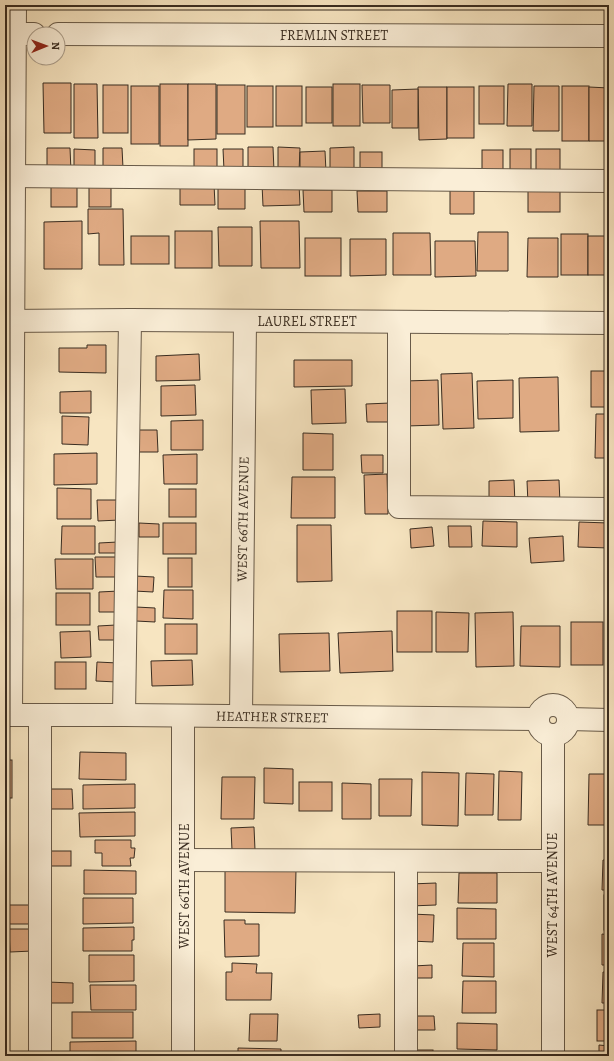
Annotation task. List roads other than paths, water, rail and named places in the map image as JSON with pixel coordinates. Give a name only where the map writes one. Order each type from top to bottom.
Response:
[{"type":"street","points":[[8,716],[9,176],[18,34],[15,5]]},
{"type":"street","name":"FREMLIN STREET","points":[[66,34],[609,36]]},
{"type":"street","points":[[9,176],[609,181]]},
{"type":"street","points":[[124,715],[130,320]]},
{"type":"street","name":"LAUREL STREET","points":[[9,321],[130,320],[609,323]]},
{"type":"street","name":"WEST 66TH AVENUE","points":[[241,716],[245,321]]},
{"type":"street","points":[[399,322],[399,507],[609,508]]},
{"type":"street","points":[[551,704],[556,704],[565,710],[569,719],[566,729],[553,735],[544,732],[538,719],[542,710],[551,704]]},
{"type":"street","name":"HEATHER STREET","points":[[8,716],[124,715],[538,719]]},
{"type":"street","points":[[40,716],[40,1056]]},
{"type":"street","name":"WEST 66TH AVENUE","points":[[183,1056],[184,716]]},
{"type":"street","points":[[569,719],[609,720]]},
{"type":"street","name":"WEST 64TH AVENUE","points":[[553,735],[553,1056]]},
{"type":"street","points":[[184,860],[552,861]]},
{"type":"street","points":[[406,861],[406,1056]]}]
